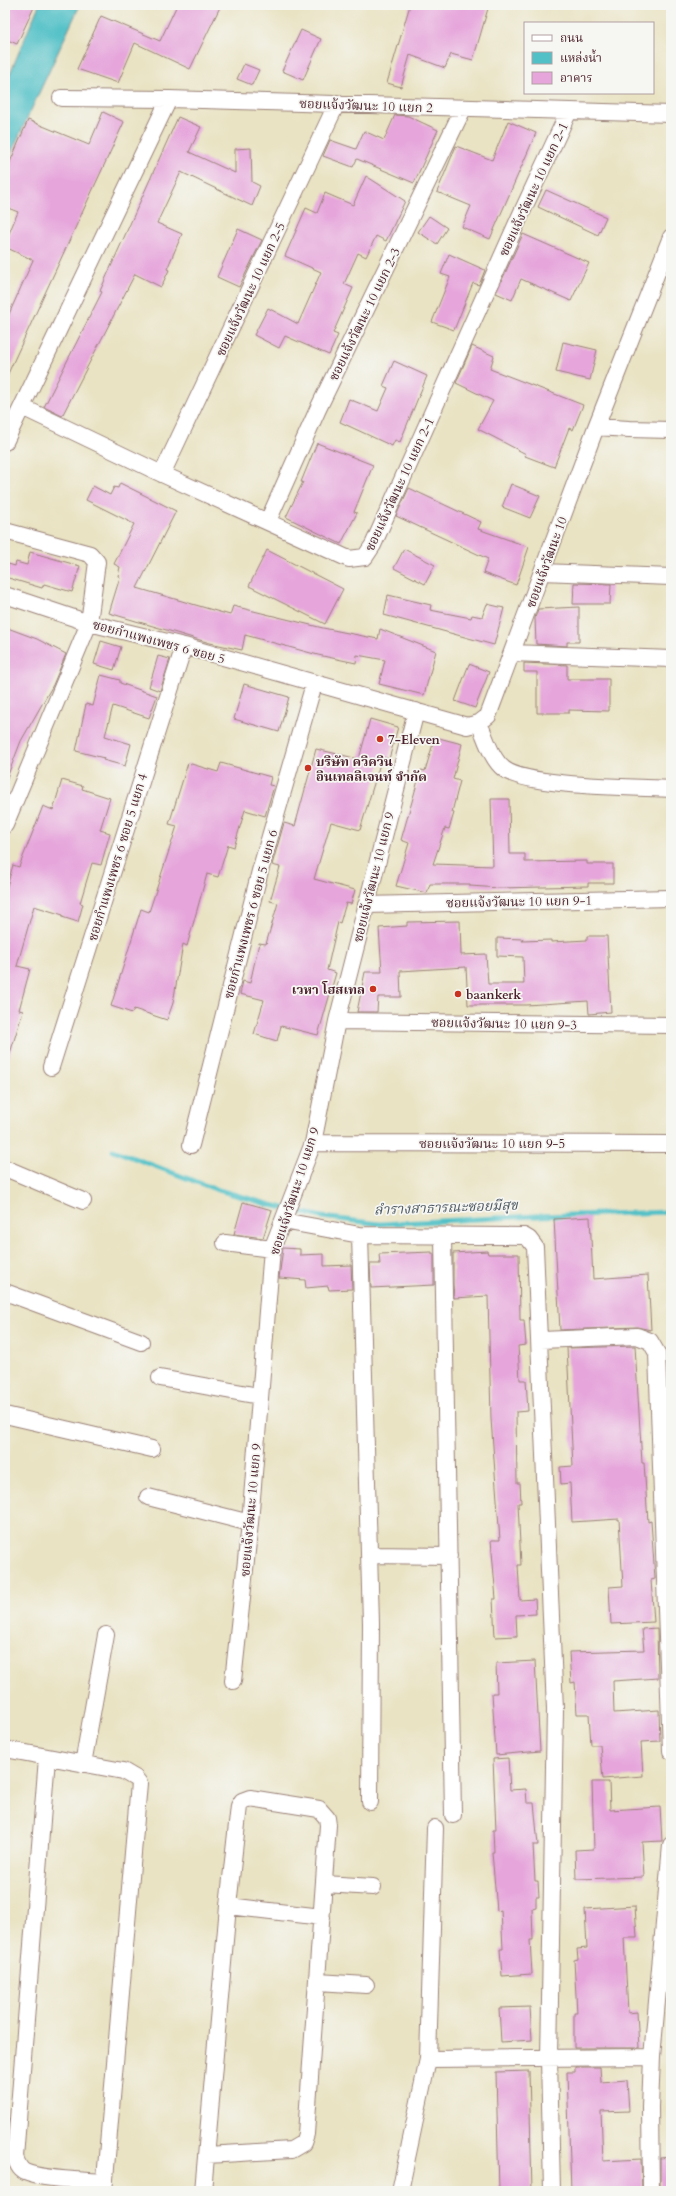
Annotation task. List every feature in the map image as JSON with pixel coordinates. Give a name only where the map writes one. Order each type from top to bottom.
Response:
[{"type":"street","name":"ซอยแจ้งวัฒนะ 10 แยก 2","points":[[61,98],[337,103],[671,114]]},
{"type":"street","points":[[5,442],[169,99]]},
{"type":"street","name":"ซอยแจ้งวัฒนะ 10 แยก 2-5","points":[[162,474],[337,103]]},
{"type":"street","name":"ซอยแจ้งวัฒนะ 10 แยก 2-3","points":[[268,521],[322,401],[463,108]]},
{"type":"street","name":"ซอยแจ้งวัฒนะ 10 แยก 2-1","points":[[22,407],[162,474],[349,559],[365,558],[369,554],[569,111]]},
{"type":"street","name":"ซอยแจ้งวัฒนะ 10","points":[[479,723],[488,716],[596,426],[671,238]]},
{"type":"street","points":[[596,426],[628,430],[671,430]]},
{"type":"street","points":[[5,531],[90,554],[97,562],[89,623],[5,825]]},
{"type":"street","points":[[542,572],[671,576]]},
{"type":"street","name":"ซอยกำแพงเพชร 6 ซอย 5","points":[[5,595],[89,623],[184,646],[314,684]]},
{"type":"street","name":"ซอยกำแพงเพชร 6 ซอย 5 แยก 4","points":[[51,1067],[184,646]]},
{"type":"street","points":[[512,653],[671,658]]},
{"type":"street","points":[[314,684],[467,726],[479,723],[493,755],[504,769],[520,776],[542,782],[671,789]]},
{"type":"street","name":"ซอยกำแพงเพชร 6 ซอย 5 แยก 6","points":[[191,1145],[260,871],[314,684]]},
{"type":"street","name":"ซอยแจ้งวัฒนะ 10 แยก 9","points":[[233,1681],[250,1523],[272,1249],[313,1143],[337,1021],[416,711]]},
{"type":"street","name":"ซอยแจ้งวัฒนะ 10 แยก 9-1","points":[[366,905],[671,898]]},
{"type":"street","name":"ซอยแจ้งวัฒนะ 10 แยก 9-3","points":[[337,1021],[671,1025]]},
{"type":"street","name":"ซอยแจ้งวัฒนะ 10 แยก 9-5","points":[[313,1143],[671,1144]]},
{"type":"street","points":[[5,1168],[83,1201]]},
{"type":"street","points":[[286,1214],[360,1236],[524,1236],[533,1242],[535,1247],[541,1340],[555,1709],[549,2058],[552,2191]]},
{"type":"street","points":[[360,1236],[369,1556],[370,1802]]},
{"type":"street","points":[[443,1237],[453,1815]]},
{"type":"street","points":[[225,1243],[272,1249]]},
{"type":"street","points":[[5,1292],[141,1342]]},
{"type":"street","points":[[541,1340],[637,1336],[650,1341],[657,1353],[671,1752]]},
{"type":"street","points":[[160,1378],[259,1396]]},
{"type":"street","points":[[5,1415],[152,1449]]},
{"type":"street","points":[[148,1496],[250,1523]]},
{"type":"street","points":[[369,1556],[449,1556]]},
{"type":"street","points":[[83,1764],[106,1635]]},
{"type":"street","points":[[5,1749],[123,1771],[139,1783],[105,2186],[26,2172],[17,2164],[15,2157],[48,1758]]},
{"type":"street","points":[[204,2191],[207,2155],[228,1906],[239,1806],[242,1801],[250,1798],[319,1809],[324,1813],[328,1825],[306,2134],[303,2143],[291,2150],[280,2152],[207,2155]]},
{"type":"street","points":[[400,2191],[428,2059],[435,1828]]},
{"type":"street","points":[[651,2191],[650,2107],[652,2057],[671,1845]]},
{"type":"street","points":[[325,1884],[373,1887]]},
{"type":"street","points":[[228,1906],[322,1917]]},
{"type":"street","points":[[318,1982],[366,1985]]},
{"type":"street","points":[[428,2059],[652,2057]]},
{"type":"water","points":[[39,5],[80,5],[5,166],[5,85]]},
{"type":"building","points":[[5,5],[35,5],[17,44],[5,39]]},
{"type":"building","points":[[177,5],[221,5],[190,69],[135,43],[118,83],[77,69],[101,16],[160,41]]},
{"type":"building","points":[[410,5],[489,5],[473,60],[451,54],[445,68],[410,55],[401,87],[387,83]]},
{"type":"building","points":[[301,30],[321,39],[303,80],[282,71]]},
{"type":"building","points":[[244,64],[259,70],[252,85],[237,79]]},
{"type":"building","points":[[103,112],[124,122],[5,380],[5,323],[33,260],[5,247],[5,243],[18,212],[8,208],[10,203],[5,201],[5,174],[28,120],[89,145]]},
{"type":"building","points":[[395,115],[408,116],[438,130],[414,183],[357,159],[353,167],[323,156],[330,140],[356,149],[364,131],[384,140]]},
{"type":"building","points":[[178,117],[201,127],[189,152],[235,173],[235,149],[251,148],[252,182],[260,186],[252,206],[181,172],[157,223],[182,234],[161,287],[135,274],[62,416],[44,407],[102,292],[100,291]]},
{"type":"building","points":[[508,121],[536,133],[490,239],[462,227],[471,206],[437,192],[456,146],[492,160]]},
{"type":"building","points":[[366,176],[405,201],[386,241],[376,236],[366,257],[358,253],[344,284],[353,288],[333,333],[338,335],[329,355],[285,336],[279,348],[254,335],[268,308],[298,324],[321,272],[285,256],[306,208],[317,213],[325,193],[353,205]]},
{"type":"building","points":[[546,190],[606,217],[598,235],[538,207]]},
{"type":"building","points":[[429,216],[447,228],[437,244],[418,232]]},
{"type":"building","points":[[238,229],[262,240],[239,287],[217,277]]},
{"type":"building","points":[[523,234],[589,263],[571,301],[521,279],[512,300],[496,293]]},
{"type":"building","points":[[449,254],[485,270],[479,285],[473,283],[454,330],[432,322],[450,277],[441,274]]},
{"type":"building","points":[[563,342],[597,350],[590,380],[556,372]]},
{"type":"building","points":[[472,346],[494,356],[490,369],[583,405],[573,430],[569,428],[554,467],[525,456],[526,454],[478,429],[493,401],[456,383]]},
{"type":"building","points":[[394,361],[427,376],[400,442],[395,440],[392,446],[340,422],[349,399],[378,411],[388,388],[383,386]]},
{"type":"building","points":[[317,443],[373,465],[354,512],[357,513],[341,544],[286,517],[303,482],[301,482]]},
{"type":"building","points":[[120,483],[176,511],[137,588],[230,615],[233,606],[323,628],[378,639],[380,629],[436,651],[424,695],[379,684],[385,660],[357,655],[356,663],[318,655],[245,635],[242,650],[210,643],[109,613],[120,577],[118,576],[120,567],[114,564],[134,524],[86,500],[93,486],[110,495],[114,487],[118,488]]},
{"type":"building","points":[[511,484],[540,496],[530,518],[502,507]]},
{"type":"building","points":[[409,488],[481,522],[478,529],[529,547],[516,585],[483,573],[488,559],[396,516]]},
{"type":"building","points":[[404,549],[435,565],[425,584],[394,568]]},
{"type":"building","points":[[267,550],[343,589],[325,624],[249,586]]},
{"type":"building","points":[[30,552],[80,566],[72,592],[44,584],[42,588],[5,577],[5,563],[15,566],[16,562],[27,565]]},
{"type":"building","points":[[574,583],[611,584],[610,604],[573,604]]},
{"type":"building","points":[[388,595],[431,605],[430,610],[471,618],[472,615],[482,617],[487,604],[504,608],[494,645],[384,615]]},
{"type":"building","points":[[579,607],[579,642],[567,642],[567,646],[536,644],[535,618],[538,609]]},
{"type":"building","points":[[5,627],[37,639],[66,654],[53,685],[21,741],[6,780]]},
{"type":"building","points":[[101,641],[121,647],[114,670],[94,664]]},
{"type":"building","points":[[158,656],[170,659],[160,691],[149,687]]},
{"type":"building","points":[[524,663],[567,665],[567,679],[609,679],[609,711],[569,710],[569,713],[537,713],[537,672],[524,672]]},
{"type":"building","points":[[469,664],[489,672],[475,708],[455,701]]},
{"type":"building","points":[[101,675],[120,680],[120,683],[157,696],[149,718],[113,706],[105,736],[131,744],[125,766],[103,760],[104,758],[76,751],[86,704],[93,706]]},
{"type":"building","points":[[244,684],[289,697],[279,732],[234,719]]},
{"type":"building","points":[[370,719],[398,727],[389,759],[382,757],[360,830],[331,822],[314,879],[355,890],[351,904],[346,903],[340,923],[338,922],[327,970],[336,973],[318,1035],[281,1026],[277,1041],[254,1034],[264,1000],[240,994],[243,981],[250,983],[259,943],[266,944],[278,903],[270,901],[280,867],[272,865],[284,823],[295,826],[316,749],[359,759]]},
{"type":"building","points":[[435,737],[462,744],[453,779],[460,781],[452,812],[454,813],[449,829],[445,828],[433,864],[493,866],[491,799],[509,799],[510,854],[525,854],[525,862],[587,861],[587,864],[613,864],[613,883],[588,883],[588,886],[499,888],[470,886],[470,884],[430,884],[427,893],[396,886],[409,843],[401,840],[421,770],[425,771]]},
{"type":"building","points":[[188,763],[218,772],[221,763],[271,777],[269,785],[274,786],[265,816],[245,810],[234,847],[228,845],[218,877],[207,874],[187,946],[183,944],[173,1003],[167,1020],[134,1009],[132,1013],[111,1006],[141,909],[149,912],[177,826],[169,824]]},
{"type":"building","points":[[62,780],[83,786],[82,789],[110,798],[100,830],[110,833],[101,865],[92,863],[80,903],[83,904],[78,922],[62,917],[63,915],[34,906],[17,966],[30,969],[19,1010],[23,1011],[8,1060],[5,1059],[5,893],[13,865],[19,867],[43,806],[53,810]]},
{"type":"building","points":[[460,921],[461,955],[486,954],[488,984],[524,984],[523,957],[497,956],[497,938],[523,939],[522,941],[551,940],[551,942],[587,940],[587,936],[607,936],[611,1012],[589,1014],[588,1001],[526,1005],[468,1005],[466,967],[400,971],[401,997],[378,997],[377,1012],[357,1012],[365,972],[382,972],[379,928],[407,926],[407,922]]},
{"type":"building","points":[[243,1202],[272,1210],[263,1238],[234,1234]]},
{"type":"building","points":[[590,1217],[593,1279],[648,1275],[651,1330],[637,1327],[560,1330],[554,1219]]},
{"type":"building","points":[[283,1248],[300,1249],[300,1255],[324,1254],[324,1266],[351,1265],[352,1289],[329,1290],[328,1286],[306,1288],[305,1280],[279,1278]]},
{"type":"building","points":[[487,1251],[488,1254],[519,1254],[520,1320],[524,1320],[526,1345],[518,1346],[520,1380],[526,1380],[528,1411],[516,1412],[517,1483],[520,1483],[521,1503],[518,1503],[521,1565],[518,1565],[520,1600],[535,1599],[536,1614],[516,1615],[517,1636],[495,1637],[493,1599],[496,1599],[491,1540],[500,1540],[491,1419],[488,1296],[454,1298],[453,1253]]},
{"type":"building","points":[[432,1252],[432,1254],[434,1254],[434,1285],[371,1288],[370,1264],[380,1264],[379,1254]]},
{"type":"building","points":[[635,1346],[642,1463],[644,1463],[648,1522],[651,1521],[655,1579],[651,1580],[654,1622],[611,1624],[609,1587],[623,1586],[619,1519],[572,1522],[570,1483],[561,1484],[560,1467],[573,1466],[567,1348]]},
{"type":"building","points":[[657,1628],[658,1678],[613,1681],[614,1713],[659,1710],[660,1741],[641,1742],[643,1776],[603,1779],[600,1745],[591,1745],[589,1714],[577,1714],[575,1682],[571,1683],[569,1652],[644,1650],[642,1629]]},
{"type":"building","points":[[535,1661],[540,1751],[496,1755],[492,1693],[497,1693],[496,1663]]},
{"type":"building","points":[[508,1758],[510,1790],[526,1789],[527,1803],[534,1803],[538,1845],[533,1845],[535,1881],[538,1881],[539,1897],[536,1897],[536,1908],[532,1909],[533,1940],[530,1940],[532,1974],[502,1976],[500,1949],[503,1949],[501,1910],[497,1911],[492,1852],[494,1852],[493,1830],[496,1830],[493,1759]]},
{"type":"building","points":[[592,1782],[609,1782],[610,1810],[660,1807],[662,1841],[642,1842],[644,1877],[576,1879],[575,1850],[594,1849]]},
{"type":"building","points":[[635,1906],[637,1938],[624,1938],[628,2013],[637,2012],[639,2048],[574,2048],[574,2013],[577,2013],[574,1960],[578,1959],[577,1949],[587,1948],[585,1909]]},
{"type":"building","points":[[530,2007],[532,2040],[501,2042],[499,2008]]},
{"type":"building","points":[[575,2067],[600,2067],[601,2082],[627,2080],[629,2111],[601,2112],[603,2161],[641,2159],[642,2191],[571,2191],[567,2072],[575,2072]]},
{"type":"building","points":[[529,2071],[532,2191],[499,2191],[496,2072]]},
{"type":"building","points":[[671,2157],[671,2191],[660,2191],[660,2158]]},
{"type":"waterway","name":"ลำรางสาธารณะซอยมีสุข","points":[[113,1150],[215,1189],[271,1205],[322,1217],[380,1224],[536,1216],[671,1212]]},
{"type":"place","name":"7-Eleven","points":[[380,739]]},
{"type":"place","name":"บริษัท ควิควิน อินเทลลิเจนท์ จำกัด","points":[[308,768]]},
{"type":"place","name":"เวหา โฮสเทล","points":[[373,989]]},
{"type":"place","name":"baankerk","points":[[458,994]]}]
